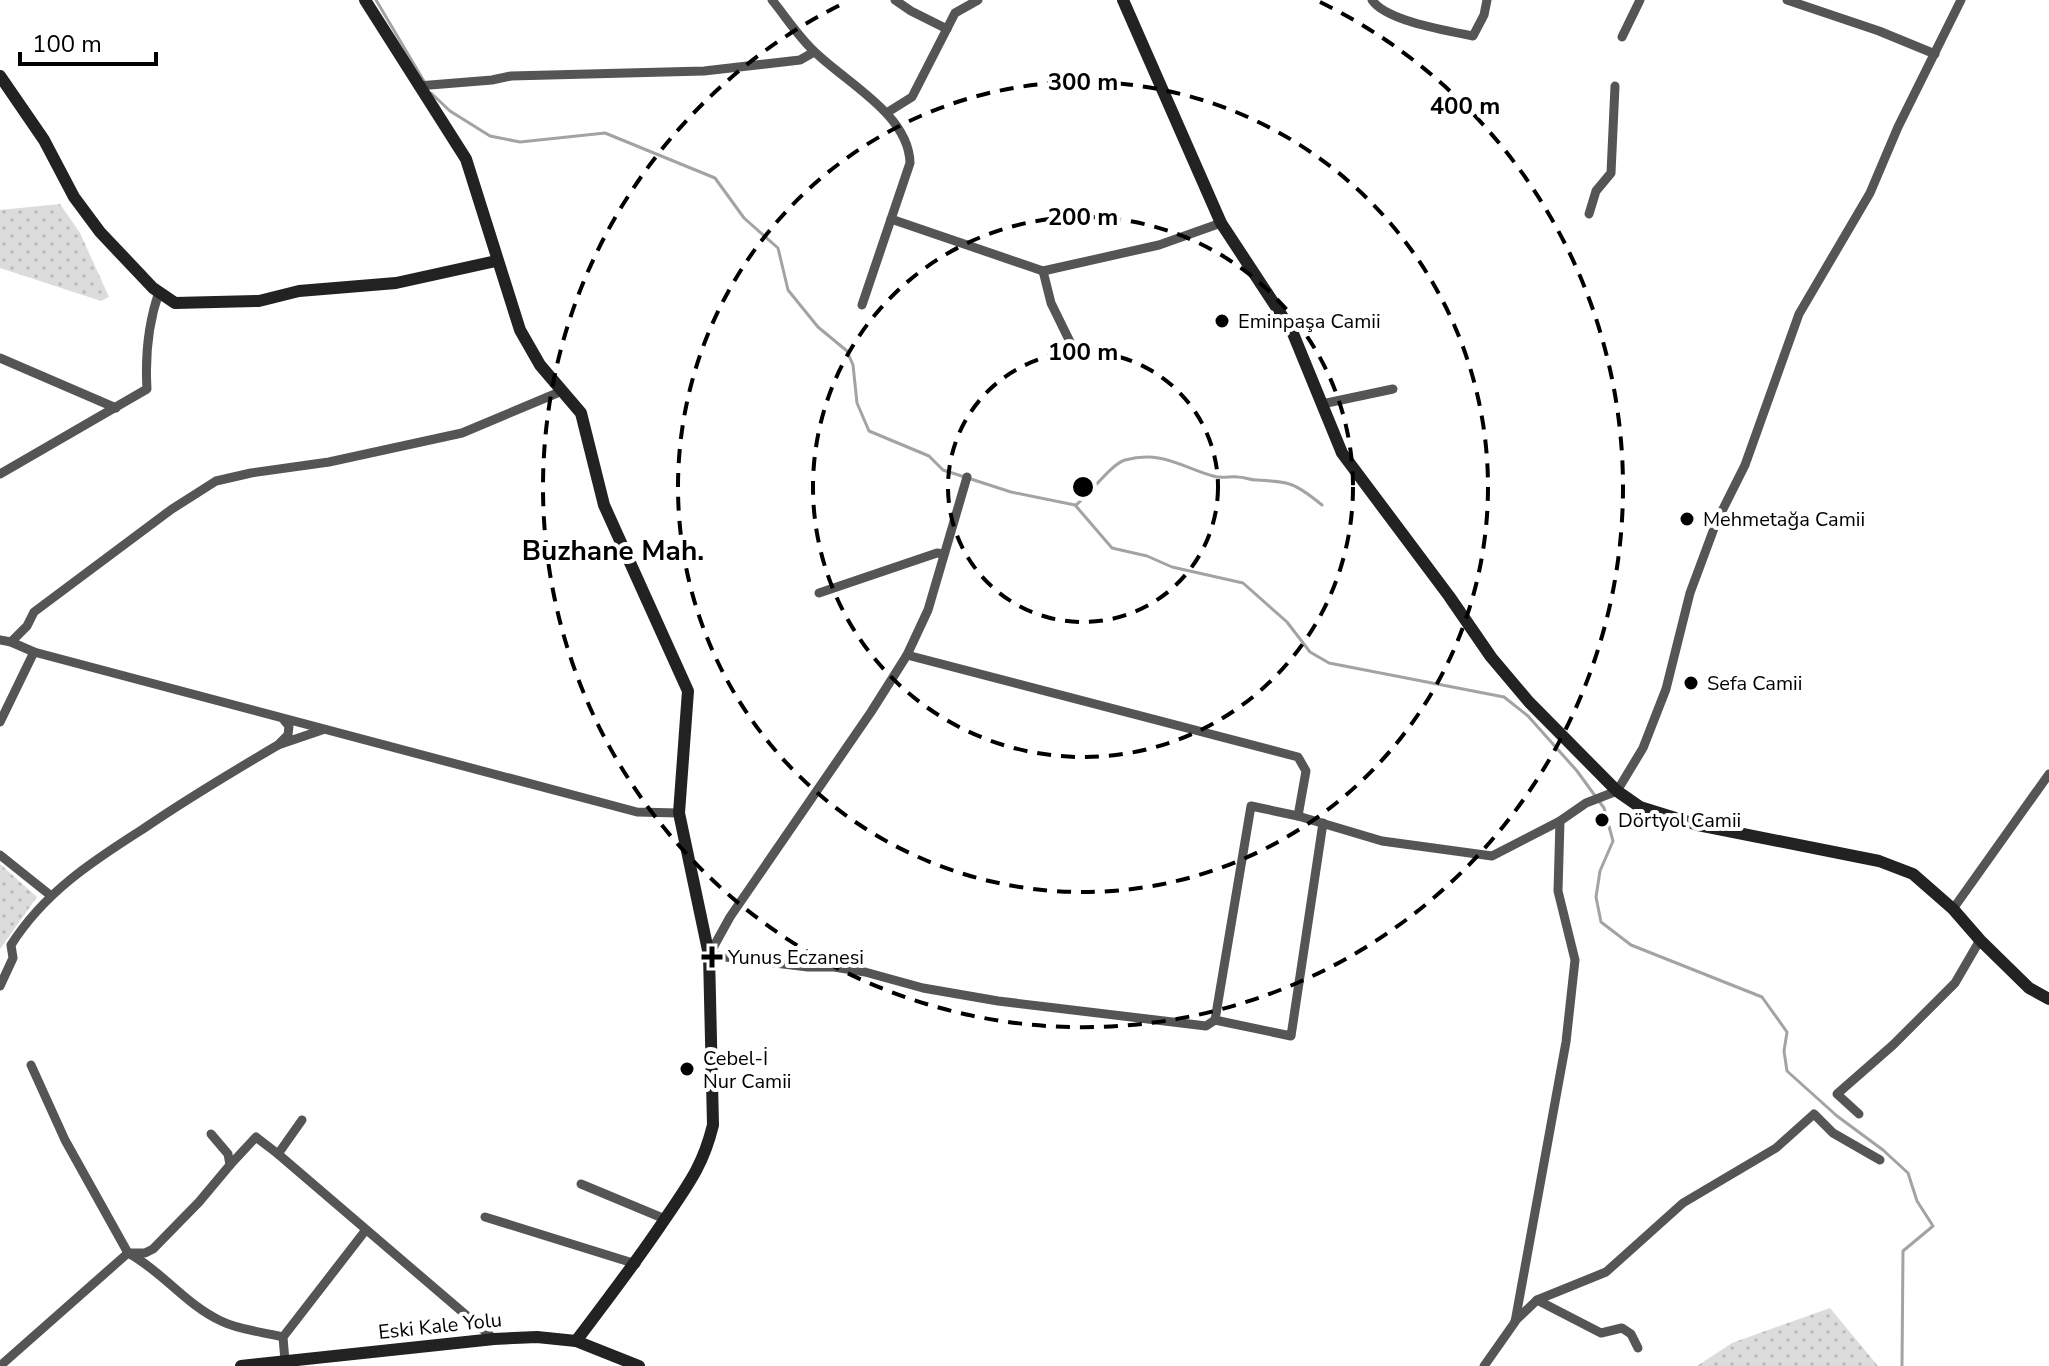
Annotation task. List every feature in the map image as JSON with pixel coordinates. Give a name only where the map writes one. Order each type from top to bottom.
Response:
[{"type":"street","points":[[365,0],[466,159],[520,330],[540,365],[581,413],[604,505],[688,691],[679,813],[709,955],[713,1125],[697,1174],[636,1264],[576,1341]]},
{"type":"street","points":[[772,0],[814,52],[888,112],[910,152],[910,163],[862,305]]},
{"type":"street","points":[[895,0],[947,29]]},
{"type":"street","points":[[888,112],[912,97],[955,13],[978,0]]},
{"type":"street","points":[[1123,0],[1221,223],[1292,331],[1342,453],[1491,657],[1612,792],[1640,807],[1698,825],[1879,861],[1913,874],[1953,909],[2029,988],[2049,999]]},
{"type":"street","points":[[1372,0],[1378,8],[1399,17],[1473,36],[1484,15],[1487,0]]},
{"type":"street","points":[[1622,37],[1640,0]]},
{"type":"street","points":[[1787,0],[1879,31],[1935,54]]},
{"type":"street","points":[[1215,1020],[1251,806],[1298,816],[1382,841],[1492,856],[1560,821],[1586,803],[1612,792],[1643,748],[1660,703],[1690,593],[1716,523],[1745,465],[1799,314],[1870,193],[1905,112],[1961,0]]},
{"type":"street","points":[[418,86],[511,76],[704,71],[800,60],[814,52]]},
{"type":"street","points":[[0,76],[44,140],[83,209],[100,232],[159,292],[175,303],[259,301],[299,291],[396,283],[496,261]]},
{"type":"street","points":[[1589,214],[1596,191],[1611,173],[1615,86]]},
{"type":"street","points":[[891,219],[1043,271],[1159,245],[1221,223]]},
{"type":"street","points":[[1043,271],[1051,303],[1075,352]]},
{"type":"street","points":[[0,474],[147,389],[150,315],[159,292]]},
{"type":"street","points":[[0,358],[116,408]]},
{"type":"street","points":[[1322,404],[1393,389]]},
{"type":"street","points":[[11,642],[27,626],[34,612],[160,518],[216,481],[329,462],[462,433],[562,391]]},
{"type":"street","points":[[709,955],[730,917],[907,655],[928,610],[967,477]]},
{"type":"street","points":[[819,593],[937,553],[944,554]]},
{"type":"street","points":[[0,640],[284,720],[637,812],[679,813]]},
{"type":"street","points":[[0,722],[34,652]]},
{"type":"street","points":[[907,655],[1298,757],[1306,771],[1298,816]]},
{"type":"street","points":[[278,745],[288,735],[289,726],[284,720]]},
{"type":"street","points":[[0,986],[13,958],[11,945],[26,921],[50,895],[80,870],[203,789],[278,745],[322,730]]},
{"type":"street","points":[[1953,909],[2049,774]]},
{"type":"street","points":[[1515,1322],[1566,1042],[1575,960],[1558,891],[1560,821]]},
{"type":"street","points":[[709,955],[793,966],[834,967],[923,988],[1024,1004],[1206,1026],[1215,1020],[1291,1036],[1323,823]]},
{"type":"street","points":[[0,855],[50,895]]},
{"type":"street","points":[[1859,1114],[1837,1094],[1893,1045],[1955,983],[1980,940]]},
{"type":"street","points":[[31,1065],[65,1140],[128,1253],[146,1263],[223,1323],[283,1337]]},
{"type":"street","points":[[1484,1366],[1515,1322],[1537,1300],[1606,1272],[1683,1203],[1776,1148],[1814,1114],[1833,1133],[1880,1160]]},
{"type":"street","points":[[278,1154],[302,1120]]},
{"type":"street","points":[[211,1134],[228,1154],[230,1165]]},
{"type":"street","points":[[0,1366],[128,1253],[145,1253],[153,1249],[256,1137],[494,1339]]},
{"type":"street","points":[[581,1184],[665,1219]]},
{"type":"street","points":[[485,1217],[636,1264]]},
{"type":"street","points":[[285,1361],[283,1337],[365,1231]]},
{"type":"street","points":[[1537,1300],[1601,1333],[1622,1328],[1631,1334],[1638,1348]]},
{"type":"street","name":"Eski Kale Yolu","points":[[241,1366],[537,1337],[576,1341],[639,1366]]},
{"type":"shaded area","points":[[60,204],[80,233],[109,297],[101,301],[0,268],[0,210]]},
{"type":"shaded area","points":[[0,864],[37,897],[0,949]]},
{"type":"shaded area","points":[[1830,1308],[1878,1366],[1697,1366],[1732,1343]]},
{"type":"waterway","points":[[376,0],[425,83]]},
{"type":"waterway","points":[[431,93],[450,111],[490,136],[520,142],[605,133],[715,178],[744,218],[778,248],[788,290],[818,327],[847,351],[853,365],[857,403],[869,431],[929,456],[943,470],[1011,492],[1075,505],[1112,548],[1147,556],[1172,567],[1243,583],[1287,622],[1310,652],[1329,663],[1504,697],[1528,716],[1577,771],[1604,808],[1613,841],[1600,871],[1596,897],[1601,922],[1631,945],[1762,997],[1787,1032],[1784,1051],[1787,1071],[1908,1173],[1917,1201],[1933,1226],[1903,1251],[1902,1366]]},
{"type":"waterway","points":[[1076,505],[1119,463],[1138,457],[1160,458],[1216,477],[1284,483],[1305,492],[1322,505]]},
{"type":"place","name":"Eminpaşa Camii","points":[[1222,321]]},
{"type":"place","name":"Mehmetağa Camii","points":[[1687,519]]},
{"type":"place","name":"Sefa Camii","points":[[1691,683]]},
{"type":"place","name":"Dörtyol Camii","points":[[1602,820]]},
{"type":"place","name":"Yunus Eczanesi","points":[[712,957]]},
{"type":"place","name":"Cebel-İ Nur Camii","points":[[687,1069]]},
{"type":"district","name":"Buzhane Mah.","points":[[613,551]]}]
